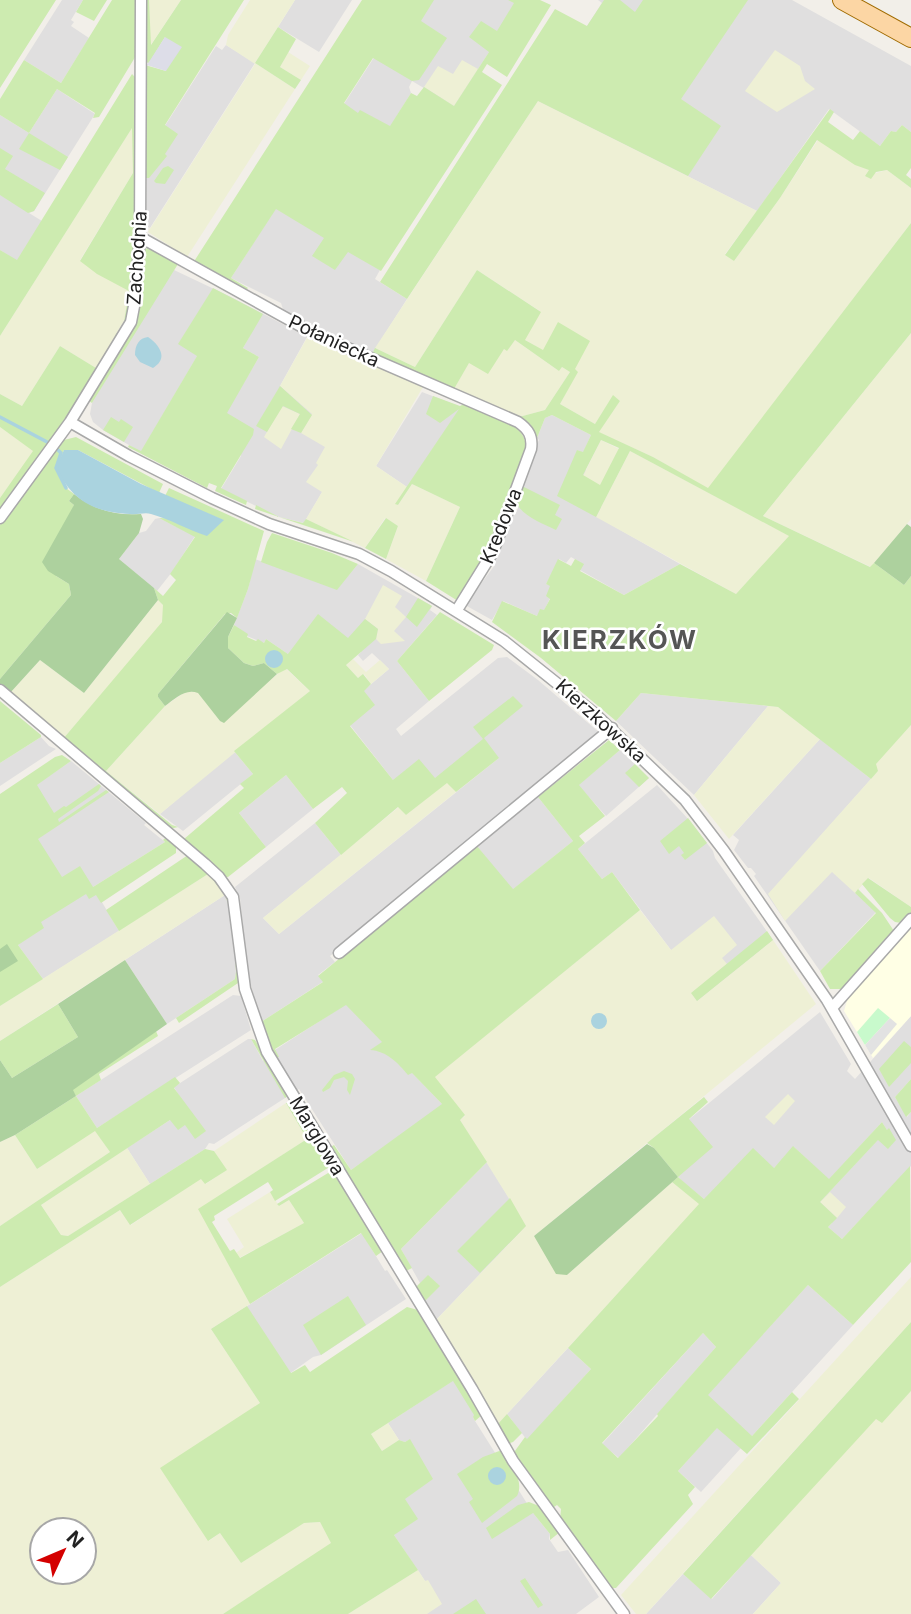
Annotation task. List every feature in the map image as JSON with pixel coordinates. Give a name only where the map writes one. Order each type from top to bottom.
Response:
[{"type":"main road","points":[[842,0],[911,38]]},
{"type":"street","name":"Zachodnia","points":[[0,518],[70,422],[131,323],[139,237],[141,0]]},
{"type":"street","name":"Połaniecka","points":[[139,237],[313,333],[518,422],[531,436]]},
{"type":"street","name":"Kierzkowska","points":[[70,422],[170,479],[269,524],[359,554],[457,610],[528,658],[612,729],[697,815],[832,1008],[911,1146]]},
{"type":"street","name":"Kredowa","points":[[457,610],[493,552],[531,449],[531,436]]},
{"type":"street","name":"Marglowa","points":[[0,690],[205,864],[228,887],[236,907],[245,989],[267,1052],[472,1389],[523,1478],[588,1561],[624,1614]]},
{"type":"street","points":[[339,954],[612,729]]},
{"type":"street","points":[[832,1008],[911,919]]},
{"type":"shaded area","points":[[62,0],[83,0],[71,20],[74,22],[71,26],[89,38],[61,83],[24,60]]},
{"type":"shaded area","points":[[149,0],[181,0],[150,46]]},
{"type":"shaded area","points":[[250,0],[295,0],[255,63],[295,89],[187,257],[148,232],[255,64],[226,45],[228,35]]},
{"type":"shaded area","points":[[295,0],[352,0],[319,52],[278,27]]},
{"type":"shaded area","points":[[411,0],[523,0],[454,106],[412,81],[409,87],[411,93],[377,148],[344,104]]},
{"type":"shaded area","points":[[598,0],[792,0],[911,66],[911,132],[902,125],[896,132],[891,131],[880,146],[829,109],[757,211],[538,101],[602,3]]},
{"type":"shaded area","points":[[165,37],[182,47],[166,71],[147,65]]},
{"type":"shaded area","points":[[226,45],[255,63],[150,228],[146,226],[147,154],[216,46],[222,50]]},
{"type":"shaded area","points":[[775,50],[800,66],[805,81],[815,89],[777,112],[745,91]]},
{"type":"shaded area","points":[[288,52],[310,66],[301,80],[280,67]]},
{"type":"shaded area","points":[[462,60],[478,69],[454,106],[424,87],[438,66],[453,74]]},
{"type":"shaded area","points":[[57,89],[95,114],[34,211],[29,213],[42,221],[17,261],[0,250],[0,115],[29,133]]},
{"type":"shaded area","points":[[538,101],[757,211],[725,254],[734,261],[818,140],[870,170],[865,176],[887,170],[911,188],[911,223],[708,489],[653,457],[598,432],[620,401],[613,396],[595,424],[560,404],[577,372],[524,339],[540,311],[477,270],[415,367],[375,348]]},
{"type":"shaded area","points":[[133,126],[133,173],[80,260],[129,291],[124,321],[96,368],[60,346],[22,406],[0,394],[0,336]]},
{"type":"shaded area","points":[[276,208],[380,270],[375,279],[407,299],[372,354],[284,312],[281,303],[231,278]]},
{"type":"shaded area","points":[[174,270],[307,337],[280,386],[353,439],[304,523],[279,517],[221,489],[241,456],[226,413],[259,357],[243,348],[251,334],[220,317],[141,452],[93,422],[90,414],[92,403]]},
{"type":"shaded area","points":[[911,333],[911,519],[871,567],[763,516]]},
{"type":"shaded area","points":[[308,336],[423,387],[376,466],[407,487],[396,504],[398,505],[412,484],[460,507],[426,581],[386,559],[398,526],[385,518],[365,548],[306,519],[322,492],[306,482],[318,465],[316,463],[325,447],[301,433],[312,414],[280,386]]},
{"type":"shaded area","points":[[515,340],[559,371],[562,367],[570,372],[545,410],[519,417],[454,389],[469,362],[507,350]]},
{"type":"shaded area","points":[[422,392],[461,407],[407,487],[376,466]]},
{"type":"shaded area","points":[[282,406],[300,414],[281,449],[264,437]]},
{"type":"shaded area","points":[[552,415],[591,435],[583,453],[577,450],[608,523],[680,564],[624,595],[580,570],[583,564],[571,557],[566,563],[559,559],[546,584],[550,585],[550,598],[544,611],[537,616],[503,601],[492,620],[465,605],[495,565],[493,563],[511,516],[515,515],[518,508],[516,503],[539,440],[537,438],[545,418]]},
{"type":"shaded area","points":[[0,427],[34,451],[0,498]]},
{"type":"shaded area","points":[[601,440],[619,449],[600,486],[583,476]]},
{"type":"shaded area","points":[[630,451],[790,536],[736,594],[596,517]]},
{"type":"shaded area","points":[[159,518],[195,536],[157,591],[119,559],[139,533],[146,531],[155,519]]},
{"type":"shaded area","points":[[255,559],[337,589],[358,564],[432,606],[430,610],[437,615],[397,661],[429,701],[396,729],[401,736],[498,658],[507,657],[601,734],[330,956],[335,962],[318,975],[324,981],[261,1022],[248,974],[240,898],[235,887],[315,823],[341,855],[263,918],[279,934],[499,758],[435,778],[393,780],[350,725],[363,691],[389,669],[372,653],[363,661],[358,655],[361,652],[288,654],[266,639],[264,643],[247,636],[234,625],[248,589]]},
{"type":"shaded area","points":[[383,585],[402,596],[395,607],[406,617],[394,631],[405,641],[381,644],[376,639],[378,629],[365,619]]},
{"type":"shaded area","points":[[158,600],[163,605],[163,615],[156,631],[63,739],[10,693],[40,660],[84,693]]},
{"type":"shaded area","points":[[353,659],[366,672],[380,660],[389,669],[371,684],[364,674],[358,678],[346,665]]},
{"type":"shaded area","points":[[285,668],[310,691],[160,814],[106,771],[165,706],[185,692],[198,692],[220,721]]},
{"type":"shaded area","points":[[641,693],[768,706],[694,795],[616,721]]},
{"type":"shaded area","points":[[768,706],[778,707],[820,739],[729,839],[694,795]]},
{"type":"shaded area","points":[[911,725],[911,907],[869,878],[855,893],[832,872],[785,921],[768,894],[878,771],[875,764]]},
{"type":"shaded area","points":[[41,737],[56,749],[0,786],[0,763]]},
{"type":"shaded area","points":[[820,739],[871,779],[818,839],[868,878],[855,893],[876,912],[820,971],[754,876],[756,874],[734,850],[739,840],[733,835]]},
{"type":"shaded area","points":[[620,750],[649,778],[606,816],[578,785]]},
{"type":"shaded area","points":[[234,751],[253,774],[183,831],[160,814]]},
{"type":"shaded area","points":[[71,761],[165,842],[93,887],[119,931],[43,979],[18,945],[41,923],[36,785]]},
{"type":"shaded area","points":[[286,775],[313,809],[266,847],[239,813]]},
{"type":"shaded area","points":[[447,782],[456,792],[279,934],[263,918],[399,807],[406,815]]},
{"type":"shaded area","points":[[657,785],[713,851],[715,858],[773,940],[620,1064],[671,950],[612,872],[602,879],[578,849]]},
{"type":"shaded area","points":[[538,797],[573,841],[512,890],[477,846]]},
{"type":"shaded area","points":[[208,874],[225,895],[0,1041],[0,1006]]},
{"type":"shaded area","points":[[225,895],[232,916],[235,979],[167,1024],[125,960]]},
{"type":"shaded area","points":[[640,910],[671,950],[714,916],[737,945],[722,958],[727,964],[692,993],[697,1001],[773,940],[816,1004],[534,1236],[567,1275],[672,1182],[700,1204],[497,1425],[436,1320],[526,1226],[460,1120],[465,1116],[434,1077]]},
{"type":"shaded area","points":[[911,925],[911,1016],[873,1058],[844,1011],[849,994]]},
{"type":"shaded area","points":[[233,995],[241,996],[251,1030],[97,1128],[76,1096]]},
{"type":"shaded area","points":[[346,1004],[443,1105],[351,1170],[299,1089],[214,1144],[209,1143],[205,1149],[150,1184],[127,1148],[187,1109],[174,1087],[248,1039],[251,1039],[263,1061],[275,1050]]},
{"type":"shaded area","points":[[820,1012],[851,1064],[847,1071],[855,1079],[911,1016],[911,1079],[895,1097],[907,1117],[911,1112],[911,1166],[842,1239],[828,1227],[832,1223],[815,1207],[887,1130],[882,1122],[829,1180],[794,1147],[774,1168],[704,1199],[682,1181],[654,1148]]},
{"type":"shaded area","points":[[890,1018],[897,1024],[871,1055],[865,1045]]},
{"type":"shaded area","points":[[788,1094],[795,1101],[774,1125],[765,1117]]},
{"type":"shaded area","points":[[286,1103],[307,1139],[199,1209],[250,1304],[211,1329],[260,1403],[209,1541],[220,1533],[241,1563],[303,1523],[320,1522],[332,1544],[223,1614],[0,1614],[0,1287],[120,1210],[131,1225],[201,1178],[206,1184],[226,1170],[214,1151]]},
{"type":"shaded area","points":[[95,1130],[110,1152],[0,1226],[0,1142],[15,1135],[37,1169]]},
{"type":"shaded area","points":[[127,1148],[150,1184],[68,1236],[61,1235],[41,1205]]},
{"type":"shaded area","points":[[487,1162],[526,1226],[436,1320],[415,1288],[420,1283],[401,1249]]},
{"type":"shaded area","points":[[270,1192],[279,1206],[289,1200],[304,1223],[239,1258],[236,1253],[244,1247],[227,1219]]},
{"type":"shaded area","points":[[830,1192],[846,1207],[837,1218],[820,1202]]},
{"type":"shaded area","points":[[362,1233],[406,1299],[321,1355],[313,1357],[273,1385],[211,1329]]},
{"type":"shaded area","points":[[911,1277],[911,1322],[646,1614],[636,1614],[621,1595]]},
{"type":"shaded area","points":[[808,1285],[853,1325],[701,1492],[678,1471],[728,1415],[707,1395]]},
{"type":"shaded area","points":[[703,1333],[716,1347],[619,1458],[602,1444]]},
{"type":"shaded area","points":[[568,1348],[591,1369],[527,1440],[507,1414]]},
{"type":"shaded area","points":[[454,1380],[475,1416],[475,1421],[533,1513],[550,1534],[549,1539],[558,1552],[568,1550],[599,1597],[576,1614],[397,1614],[425,1581],[394,1535],[404,1499],[409,1440],[399,1440],[388,1423]]},
{"type":"shaded area","points":[[911,1391],[911,1614],[753,1614],[781,1583],[751,1555],[876,1418],[882,1422]]},
{"type":"shaded area","points":[[388,1423],[399,1440],[382,1451],[371,1434]]},
{"type":"shaded area","points":[[751,1555],[781,1583],[753,1614],[646,1614],[683,1574],[712,1599]]},
{"type":"shaded area","points":[[418,1570],[425,1581],[428,1580],[442,1604],[427,1614],[348,1614]]},
{"type":"green space","points":[[0,0],[56,0],[0,88]]},
{"type":"green space","points":[[83,0],[107,0],[94,21],[76,12]]},
{"type":"green space","points":[[112,0],[137,0],[137,54],[99,117],[93,118],[95,113],[57,89],[29,133],[0,115],[0,99],[24,60],[61,83]]},
{"type":"green space","points":[[145,0],[149,0],[151,45],[181,0],[244,0],[165,125],[178,134],[165,154],[167,156],[149,178],[145,178],[145,65],[166,71],[165,37],[149,63],[145,62]]},
{"type":"green space","points":[[362,0],[434,0],[421,21],[447,38],[419,80],[412,81],[373,58],[344,103],[358,113],[360,110],[390,126],[411,93],[417,96],[424,87],[454,106],[489,52],[469,37],[481,21],[497,31],[514,3],[508,0],[540,0],[551,5],[507,77],[487,64],[482,72],[502,85],[381,271],[348,252],[335,270],[312,256],[324,238],[276,209],[231,278],[248,288],[244,292],[193,263]]},
{"type":"green space","points":[[604,0],[620,0],[635,12],[643,0],[748,0],[681,99],[721,126],[688,176],[538,101],[407,299],[380,282],[555,9],[587,26]]},
{"type":"green space","points":[[278,27],[296,39],[280,67],[301,80],[295,89],[255,63]]},
{"type":"green space","points":[[132,74],[135,77],[136,198],[127,319],[124,321],[129,291],[97,274],[80,261],[133,173],[132,128],[0,336],[0,250],[17,260]]},
{"type":"green space","points":[[830,109],[834,112],[828,122],[853,140],[860,131],[880,146],[891,131],[896,132],[902,125],[911,132],[911,168],[906,175],[911,179],[911,188],[887,170],[876,172],[871,179],[865,176],[869,170],[855,165],[817,140],[780,198],[734,261],[725,255]]},
{"type":"green space","points":[[29,133],[68,157],[60,170],[19,149]]},
{"type":"green space","points":[[0,148],[13,156],[5,169],[45,193],[34,211],[28,213],[0,195]]},
{"type":"green space","points":[[168,166],[174,170],[165,184],[156,183],[154,181],[163,168]]},
{"type":"green space","points":[[911,223],[911,333],[763,516],[870,567],[874,563],[904,585],[911,576],[911,725],[876,764],[878,771],[871,779],[778,707],[641,693],[616,721],[541,658],[492,622],[502,601],[537,616],[540,609],[544,610],[550,599],[546,596],[550,586],[546,584],[558,559],[571,566],[575,559],[584,564],[580,571],[624,595],[680,564],[736,594],[789,536],[630,451],[596,517],[557,496],[577,450],[583,452],[591,435],[552,415],[545,418],[537,438],[530,424],[519,417],[545,410],[570,372],[562,367],[559,371],[515,340],[507,351],[504,349],[488,374],[469,363],[454,389],[372,354],[375,348],[415,367],[477,270],[541,312],[525,340],[543,350],[558,322],[590,341],[575,369],[578,372],[560,404],[595,424],[613,395],[620,401],[599,432],[653,457],[708,488]],"holes":[[[601,440],[619,448],[600,485],[583,475]]]},
{"type":"green space","points":[[150,247],[178,264],[92,403],[89,401],[137,318],[142,254]]},
{"type":"green space","points":[[213,288],[263,314],[243,348],[259,357],[227,413],[254,429],[221,488],[247,501],[246,505],[215,491],[217,486],[209,483],[207,488],[128,447],[129,445],[141,451],[197,356],[178,344]]},
{"type":"green space","points":[[116,333],[119,336],[62,425],[0,510],[0,498],[33,451],[0,427],[0,394],[22,406],[60,346],[96,368],[115,340]]},
{"type":"green space","points":[[280,386],[312,415],[301,433],[291,429],[300,414],[283,406],[267,432],[256,426]]},
{"type":"green space","points":[[433,396],[494,415],[513,425],[525,440],[526,450],[497,528],[458,601],[426,581],[460,507],[412,484],[398,505],[395,504],[459,409],[440,423],[426,414]]},
{"type":"green space","points":[[111,417],[119,422],[121,419],[133,427],[124,442],[103,430]]},
{"type":"green space","points":[[76,437],[163,484],[159,493],[78,450],[64,450],[56,468],[66,488],[74,494],[69,501],[74,505],[56,576],[69,584],[71,595],[0,679],[0,525],[64,440]]},
{"type":"green space","points":[[522,486],[560,505],[555,515],[562,519],[556,530],[519,508],[516,503]]},
{"type":"green space","points":[[169,488],[264,531],[237,618],[231,613],[225,614],[158,694],[165,706],[106,771],[172,825],[178,827],[170,829],[63,739],[162,622],[163,605],[154,588],[163,596],[176,580],[170,574],[195,537],[159,518],[223,520],[165,496]]},
{"type":"green space","points":[[74,494],[106,511],[141,514],[143,519],[139,533],[119,559],[154,588],[158,600],[84,693],[40,660],[10,693],[0,684],[0,679],[71,595],[69,584],[48,571],[42,562],[74,505],[69,501]]},
{"type":"green space","points":[[256,505],[279,517],[255,509]]},
{"type":"green space","points":[[279,517],[303,523],[306,519],[354,542]]},
{"type":"green space","points":[[386,518],[398,526],[386,559],[365,548]]},
{"type":"green space","points":[[907,524],[911,527],[911,576],[904,585],[874,563]]},
{"type":"green space","points":[[272,533],[358,564],[337,590],[261,562]]},
{"type":"green space","points":[[418,598],[432,606],[417,627],[406,617]]},
{"type":"green space","points":[[227,612],[237,618],[228,637],[228,648],[244,663],[253,666],[264,663],[277,674],[224,723],[198,693],[184,693],[165,706],[158,694]]},
{"type":"green space","points":[[440,612],[494,645],[492,650],[429,701],[397,661]]},
{"type":"green space","points":[[318,614],[348,638],[365,619],[378,629],[376,639],[346,665],[358,678],[363,674],[371,684],[364,691],[375,705],[350,726],[393,780],[419,759],[435,778],[483,739],[473,727],[513,696],[523,706],[484,738],[499,758],[456,792],[447,783],[406,815],[398,807],[341,855],[315,823],[347,793],[342,787],[313,809],[286,775],[239,813],[266,847],[225,877],[184,839],[244,788],[240,784],[253,774],[234,751],[310,691],[287,669],[277,674],[264,663],[253,666],[244,663],[228,648],[228,637],[234,625],[248,634],[247,637],[264,643],[266,639],[288,654]]},
{"type":"green space","points":[[0,701],[41,737],[0,763]]},
{"type":"green space","points":[[609,740],[620,750],[579,785],[605,816],[579,836],[585,843],[578,849],[602,879],[612,872],[640,910],[435,1077],[465,1115],[460,1120],[487,1162],[401,1249],[412,1268],[404,1272],[329,1148],[334,1145],[351,1170],[442,1104],[412,1073],[408,1075],[387,1055],[370,1050],[382,1042],[346,1005],[275,1049],[279,1057],[274,1058],[261,1022],[323,982],[318,976],[477,846],[513,889],[573,841],[538,797]]},
{"type":"green space","points":[[62,755],[71,761],[37,785],[54,813],[99,784],[101,786],[98,791],[58,819],[59,822],[106,790],[109,792],[38,839],[62,877],[80,866],[93,887],[165,842],[163,840],[168,836],[176,844],[176,853],[101,903],[96,895],[89,899],[86,894],[41,922],[44,928],[18,945],[43,979],[0,1006],[0,794]]},
{"type":"green space","points":[[635,764],[649,778],[639,787],[625,773]]},
{"type":"green space","points":[[688,818],[707,843],[685,860],[679,846],[669,854],[660,841]]},
{"type":"green space","points":[[188,855],[210,875],[222,888],[226,896],[232,916],[225,895],[208,874],[119,931],[106,910]]},
{"type":"green space","points":[[868,878],[911,907],[911,913],[901,923],[890,918],[862,884]]},
{"type":"green space","points":[[858,889],[882,913],[894,931],[843,989],[830,989],[820,971],[876,913],[855,893]]},
{"type":"green space","points":[[233,924],[238,983],[179,1023],[176,1018],[235,979]]},
{"type":"green space","points":[[767,931],[773,940],[697,1001],[691,993]]},
{"type":"green space","points":[[7,944],[18,961],[0,972],[0,949]]},
{"type":"green space","points":[[125,960],[167,1024],[73,1090],[76,1096],[0,1142],[0,1060],[12,1078],[78,1037],[58,1004]]},
{"type":"green space","points":[[58,1004],[78,1037],[12,1078],[0,1060],[0,1041]]},
{"type":"green space","points":[[878,1008],[890,1018],[865,1045],[857,1032]]},
{"type":"green space","points":[[156,1031],[158,1036],[99,1074],[101,1080],[76,1096],[72,1090]]},
{"type":"green space","points":[[251,1039],[255,1040],[288,1096],[285,1098]]},
{"type":"green space","points":[[904,1041],[911,1047],[911,1063],[889,1087],[879,1069]]},
{"type":"green space","points":[[344,1071],[352,1074],[355,1079],[350,1095],[347,1090],[348,1081],[344,1077],[334,1080],[330,1088],[323,1092],[334,1075]]},
{"type":"green space","points":[[175,1077],[180,1083],[174,1088],[206,1131],[195,1139],[185,1125],[178,1130],[170,1120],[41,1205],[61,1235],[68,1236],[205,1149],[214,1151],[227,1170],[205,1184],[201,1179],[130,1225],[120,1210],[0,1287],[0,1226],[110,1152],[95,1131],[37,1169],[15,1135],[76,1096],[97,1128]]},
{"type":"green space","points":[[911,1079],[911,1112],[906,1117],[895,1097]]},
{"type":"green space","points":[[704,1097],[708,1102],[689,1119],[713,1147],[678,1177],[647,1143]]},
{"type":"green space","points":[[286,1103],[292,1103],[331,1166],[275,1201],[268,1182],[214,1216],[215,1220],[212,1222],[230,1251],[234,1249],[240,1258],[304,1223],[289,1200],[279,1206],[277,1204],[333,1170],[383,1251],[376,1256],[361,1233],[250,1304],[198,1209],[307,1139]]},
{"type":"green space","points":[[882,1122],[896,1140],[888,1149],[878,1140],[820,1202],[837,1218],[828,1227],[842,1239],[910,1166],[911,1262],[853,1325],[808,1285],[708,1395],[752,1436],[792,1392],[799,1399],[747,1454],[717,1428],[678,1471],[695,1487],[688,1495],[693,1504],[616,1588],[612,1588],[560,1520],[561,1509],[557,1505],[551,1509],[512,1455],[525,1437],[527,1439],[591,1369],[568,1348],[699,1204],[672,1182],[678,1177],[704,1199],[753,1148],[774,1168],[793,1146],[829,1179]],"holes":[[[703,1333],[716,1347],[658,1416],[618,1458],[602,1443]]]},
{"type":"green space","points":[[647,1144],[654,1148],[678,1177],[567,1275],[556,1274],[534,1236]]},
{"type":"green space","points":[[510,1198],[526,1226],[480,1273],[457,1251]]},
{"type":"green space","points":[[428,1275],[440,1286],[424,1302],[415,1288]]},
{"type":"green space","points":[[348,1296],[366,1325],[321,1355],[303,1325]]},
{"type":"green space","points":[[247,1306],[291,1373],[305,1365],[310,1372],[407,1307],[418,1310],[482,1415],[475,1421],[453,1381],[371,1434],[382,1451],[399,1440],[405,1442],[410,1439],[433,1479],[405,1499],[418,1519],[394,1535],[418,1570],[348,1614],[223,1614],[331,1543],[320,1522],[304,1523],[241,1563],[220,1533],[208,1541],[160,1468],[260,1403],[211,1329]]},
{"type":"green space","points":[[911,1322],[911,1391],[882,1423],[876,1419],[711,1599],[683,1574]]},
{"type":"green space","points":[[507,1414],[522,1433],[507,1444],[497,1425]]},
{"type":"green space","points":[[502,1450],[516,1472],[519,1490],[517,1496],[482,1523],[469,1502],[473,1499],[457,1474],[483,1457]]},
{"type":"green space","points":[[529,1502],[539,1506],[560,1532],[550,1540],[550,1534],[533,1513],[492,1539],[486,1528],[518,1505]]},
{"type":"green space","points":[[525,1578],[543,1605],[538,1608],[520,1581]]},
{"type":"green space","points":[[476,1599],[486,1614],[453,1614]]},
{"type":"water","points":[[148,337],[161,352],[160,361],[153,368],[140,362],[135,355],[138,343]]},
{"type":"water","points":[[64,450],[78,450],[141,484],[224,520],[207,536],[151,514],[117,513],[95,507],[77,497],[56,468]]},
{"type":"water","points":[[274,650],[280,653],[283,659],[280,665],[274,668],[268,665],[265,659],[268,653]]},
{"type":"water","points":[[599,1013],[605,1015],[605,1027],[599,1029],[593,1027],[591,1021],[593,1015]]},
{"type":"water","points":[[497,1467],[503,1470],[506,1476],[503,1482],[497,1485],[491,1482],[488,1476],[491,1470]]},
{"type":"waterway","points":[[0,417],[49,443]]},
{"type":"waterway","points":[[58,450],[61,453],[56,468],[66,488]]},
{"type":"district","name":"KIERZKÓW","points":[[620,639]]}]
